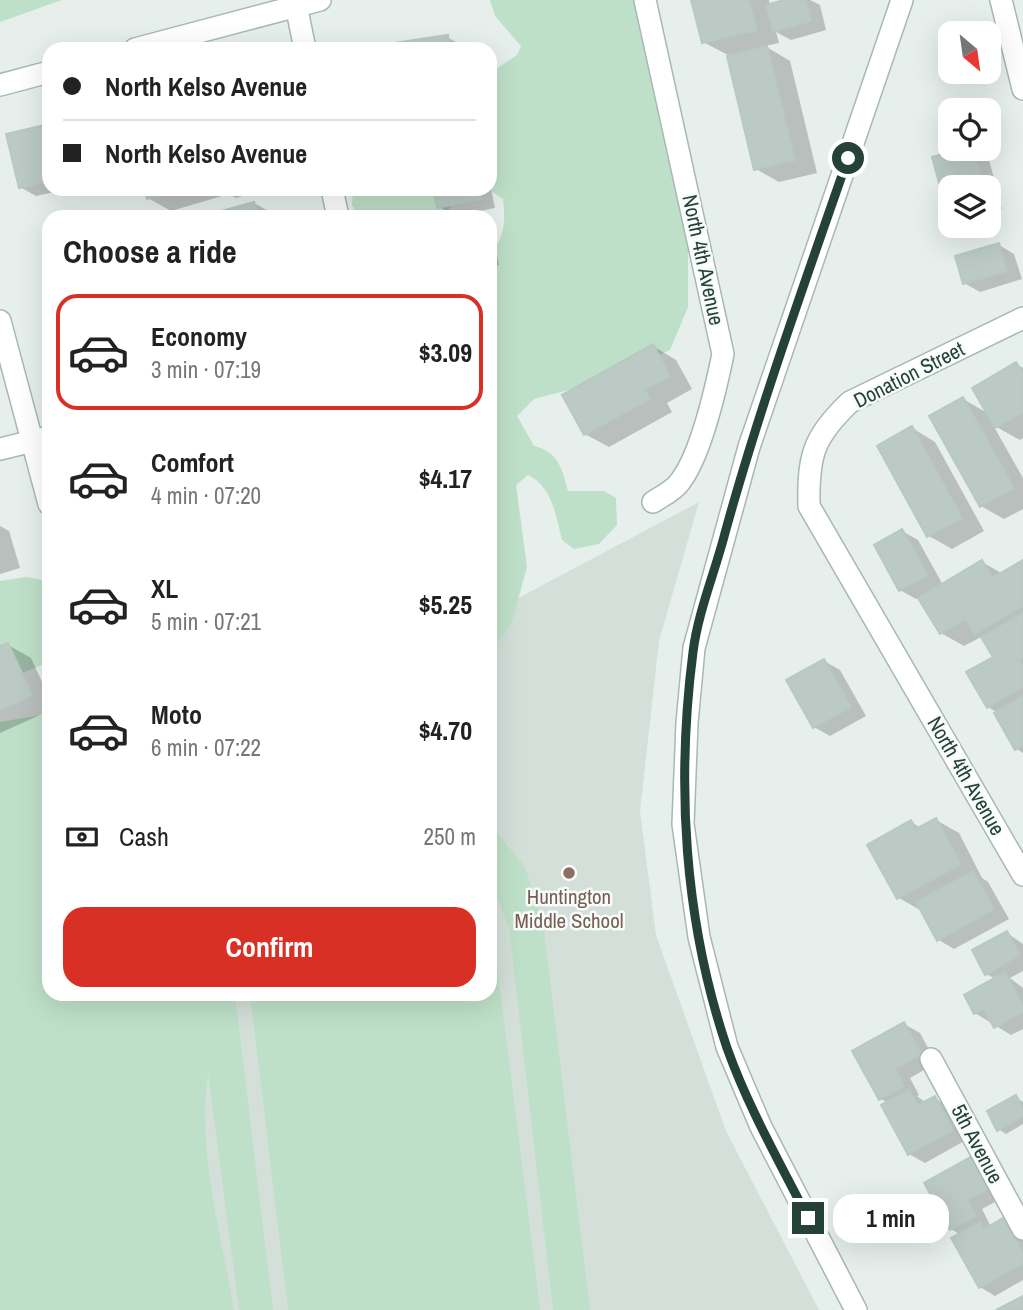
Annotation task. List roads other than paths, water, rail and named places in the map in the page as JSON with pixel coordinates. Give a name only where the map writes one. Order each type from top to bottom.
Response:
[{"type":"street","points":[[159,42],[295,3],[320,0]]},
{"type":"street","name":"North 4th Avenue","points":[[645,0],[723,354],[713,401],[686,474],[677,485],[653,502]]},
{"type":"street","points":[[856,1310],[761,1127],[727,1047],[699,937],[683,824],[687,723],[694,648],[749,447],[902,0]]},
{"type":"street","points":[[1001,0],[1023,89]]},
{"type":"street","points":[[295,3],[303,42]]},
{"type":"street","points":[[0,85],[42,74]]},
{"type":"street","name":"Donation Street","points":[[812,452],[827,424],[850,402],[1023,318]]},
{"type":"street","points":[[0,321],[40,439],[0,449]]},
{"type":"street","name":"North 4th Avenue","points":[[812,452],[809,506],[1023,874]]},
{"type":"street","name":"5th Avenue","points":[[931,1059],[1023,1229]]},
{"type":"place","name":"Huntington Middle School","points":[[569,873]]}]
